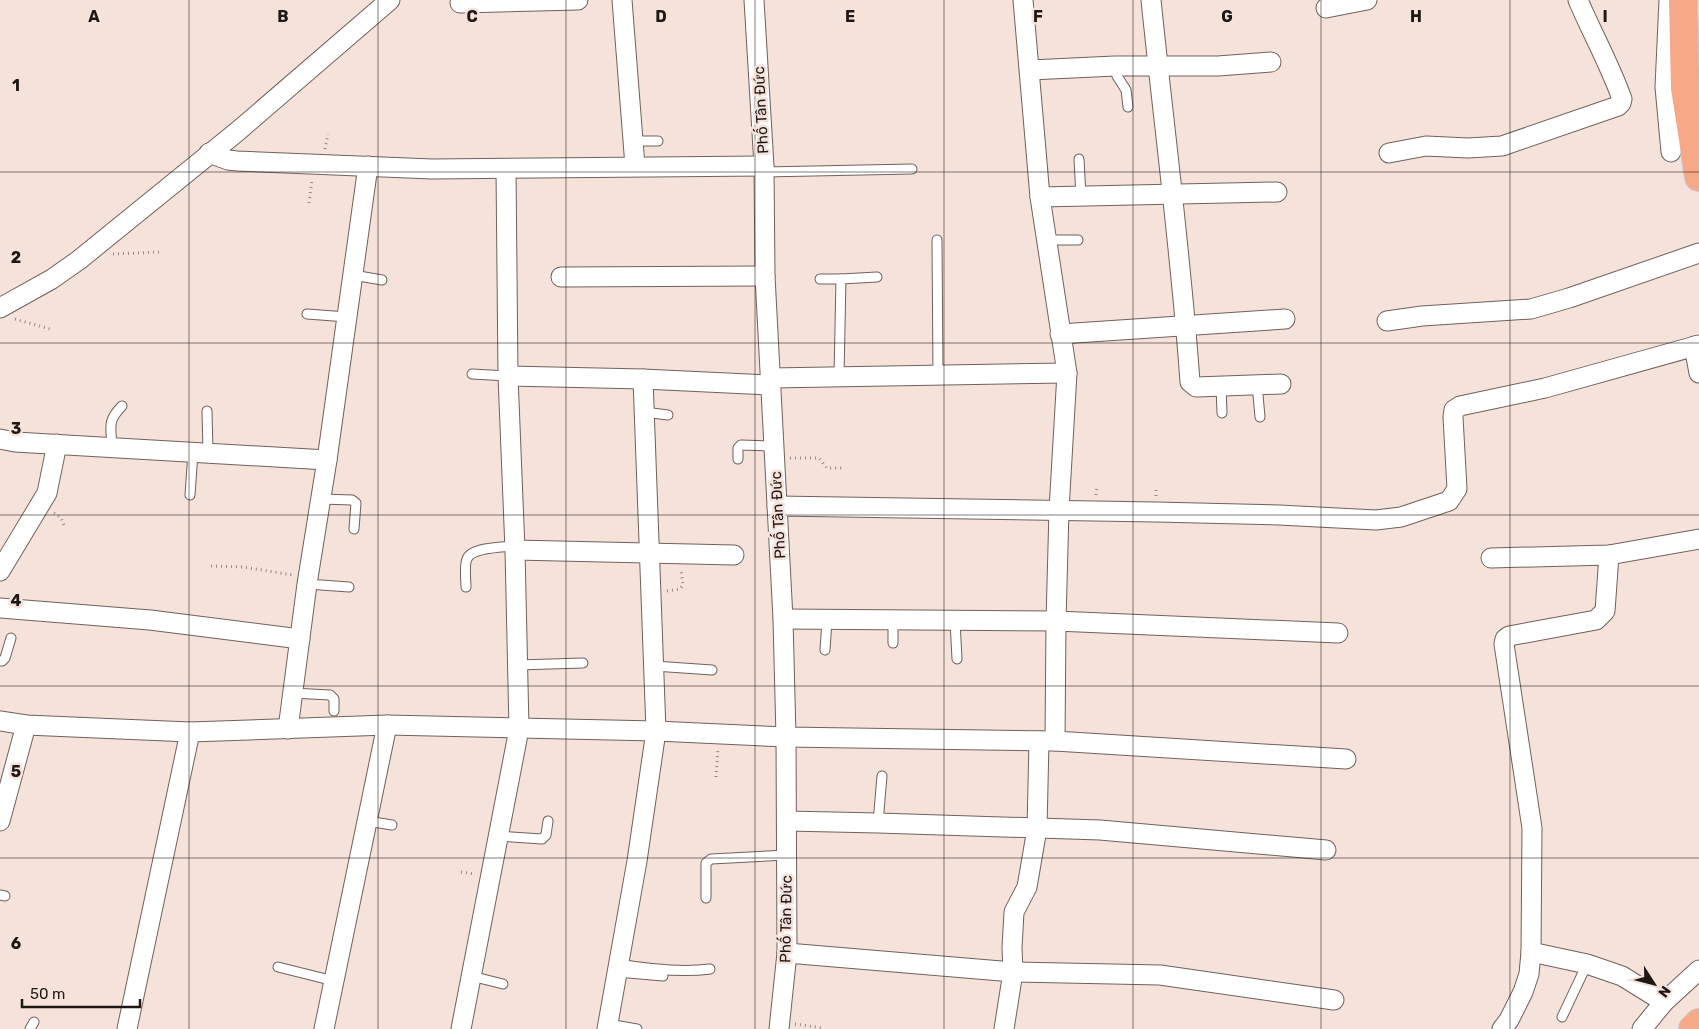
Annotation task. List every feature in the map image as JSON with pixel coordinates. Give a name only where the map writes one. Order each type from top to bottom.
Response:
[{"type":"main road","points":[[1683,0],[1685,88],[1699,177]]},
{"type":"main road","points":[[1693,1029],[1699,1023]]},
{"type":"street","points":[[4,313],[103,240],[245,125],[390,0]]},
{"type":"street","points":[[460,3],[578,0]]},
{"type":"street","points":[[622,0],[635,166]]},
{"type":"street","name":"Phố Tân Đức","points":[[754,0],[764,169],[765,276],[783,619],[786,737],[787,953],[779,1025]]},
{"type":"street","points":[[1004,1029],[1013,972],[1014,912],[1027,887],[1037,829],[1047,741],[1056,622],[1059,510],[1067,373],[1040,197],[1023,0]]},
{"type":"street","points":[[1151,0],[1174,196],[1190,382],[1196,387],[1281,384]]},
{"type":"street","points":[[1326,8],[1367,0]]},
{"type":"street","points":[[1390,153],[1426,146],[1468,148],[1502,146],[1618,106],[1622,99],[1612,70],[1593,35],[1578,0]]},
{"type":"street","points":[[1669,0],[1665,87],[1671,152]]},
{"type":"street","points":[[1030,70],[1115,66],[1218,66],[1270,62]]},
{"type":"street","points":[[209,153],[228,160],[237,161],[432,169],[635,166],[764,169]]},
{"type":"street","points":[[288,729],[368,166]]},
{"type":"street","points":[[461,1029],[519,729],[515,548],[508,376],[506,169]]},
{"type":"street","points":[[1040,197],[1174,196],[1277,192]]},
{"type":"street","points":[[1387,320],[1531,308],[1568,298],[1699,253]]},
{"type":"street","points":[[561,278],[765,276]]},
{"type":"street","points":[[1060,334],[1285,319]]},
{"type":"street","points":[[777,506],[1279,515],[1376,520],[1401,517],[1449,501],[1458,489],[1453,417],[1454,410],[1460,406],[1545,388],[1697,346],[1699,373]]},
{"type":"street","points":[[508,376],[771,381],[839,376],[1067,373]]},
{"type":"street","points":[[607,1026],[637,861],[656,731],[643,379]]},
{"type":"street","points":[[0,439],[15,442],[327,460]]},
{"type":"street","points":[[0,571],[47,493],[57,444]]},
{"type":"street","points":[[1491,558],[1609,555],[1699,539]]},
{"type":"street","points":[[515,548],[649,554],[734,555]]},
{"type":"street","points":[[1502,1029],[1509,1020],[1523,992],[1529,974],[1531,952],[1532,828],[1504,644],[1505,639],[1509,636],[1596,620],[1600,617],[1605,611],[1609,555]]},
{"type":"street","points":[[0,608],[150,620],[300,639]]},
{"type":"street","points":[[783,619],[1056,622],[1338,633]]},
{"type":"street","points":[[0,722],[26,725],[190,732],[387,725],[656,731],[786,737],[1047,741],[1346,759]]},
{"type":"street","points":[[0,821],[26,725]]},
{"type":"street","points":[[324,1029],[387,725]]},
{"type":"street","points":[[127,1029],[190,732]]},
{"type":"street","points":[[787,821],[878,822],[1100,830],[1326,850]]},
{"type":"street","points":[[1531,952],[1587,964],[1622,976],[1664,1002]]},
{"type":"street","points":[[787,953],[1013,972],[1160,975],[1334,1000]]},
{"type":"street","points":[[1642,1029],[1664,1002],[1699,970]]},
{"type":"lane","points":[[1115,66],[1117,76],[1126,90],[1128,107]]},
{"type":"lane","points":[[633,142],[658,141]]},
{"type":"lane","points":[[1079,159],[1081,197]]},
{"type":"lane","points":[[764,169],[912,169]]},
{"type":"lane","points":[[937,240],[938,375]]},
{"type":"lane","points":[[1047,240],[1078,240]]},
{"type":"lane","points":[[353,275],[382,280]]},
{"type":"lane","points":[[820,279],[877,277]]},
{"type":"lane","points":[[839,376],[841,278]]},
{"type":"lane","points":[[307,314],[347,318]]},
{"type":"lane","points":[[472,374],[508,376]]},
{"type":"lane","points":[[1256,384],[1260,417]]},
{"type":"lane","points":[[1221,386],[1222,413]]},
{"type":"lane","points":[[112,447],[111,422],[113,415],[122,406]]},
{"type":"lane","points":[[190,495],[207,411]]},
{"type":"lane","points":[[644,412],[668,415]]},
{"type":"lane","points":[[738,459],[738,448],[741,445],[774,452]]},
{"type":"lane","points":[[321,499],[352,500],[356,504],[354,529]]},
{"type":"lane","points":[[466,587],[467,559],[472,553],[479,550],[515,548]]},
{"type":"lane","points":[[308,581],[349,587]]},
{"type":"lane","points":[[825,650],[826,620]]},
{"type":"lane","points":[[893,620],[893,643]]},
{"type":"lane","points":[[955,621],[957,659]]},
{"type":"lane","points":[[0,661],[5,658],[11,638]]},
{"type":"lane","points":[[518,665],[583,664]]},
{"type":"lane","points":[[654,666],[712,670]]},
{"type":"lane","points":[[292,694],[330,695],[334,699],[334,711]]},
{"type":"lane","points":[[878,822],[882,776]]},
{"type":"lane","points":[[367,821],[392,825]]},
{"type":"lane","points":[[498,836],[542,839],[546,835],[548,821]]},
{"type":"lane","points":[[706,898],[706,862],[710,859],[787,855]]},
{"type":"lane","points":[[1562,1017],[1587,964]]},
{"type":"lane","points":[[278,967],[334,981]]},
{"type":"lane","points":[[618,968],[710,969]]},
{"type":"lane","points":[[618,968],[663,976]]},
{"type":"lane","points":[[471,976],[503,984]]},
{"type":"lane","points":[[607,1026],[637,1029]]},
{"type":"path","points":[[309,203],[314,164]]},
{"type":"path","points":[[103,240],[106,250],[110,253],[162,252]]},
{"type":"path","points":[[4,313],[50,329]]},
{"type":"path","points":[[774,452],[819,458],[827,468],[844,468]]},
{"type":"path","points":[[664,593],[668,590],[680,589],[683,585],[678,554]]},
{"type":"path","points":[[211,566],[243,567],[308,581]]},
{"type":"path","points":[[716,777],[720,734]]},
{"type":"path","points":[[779,1025],[823,1028]]}]
